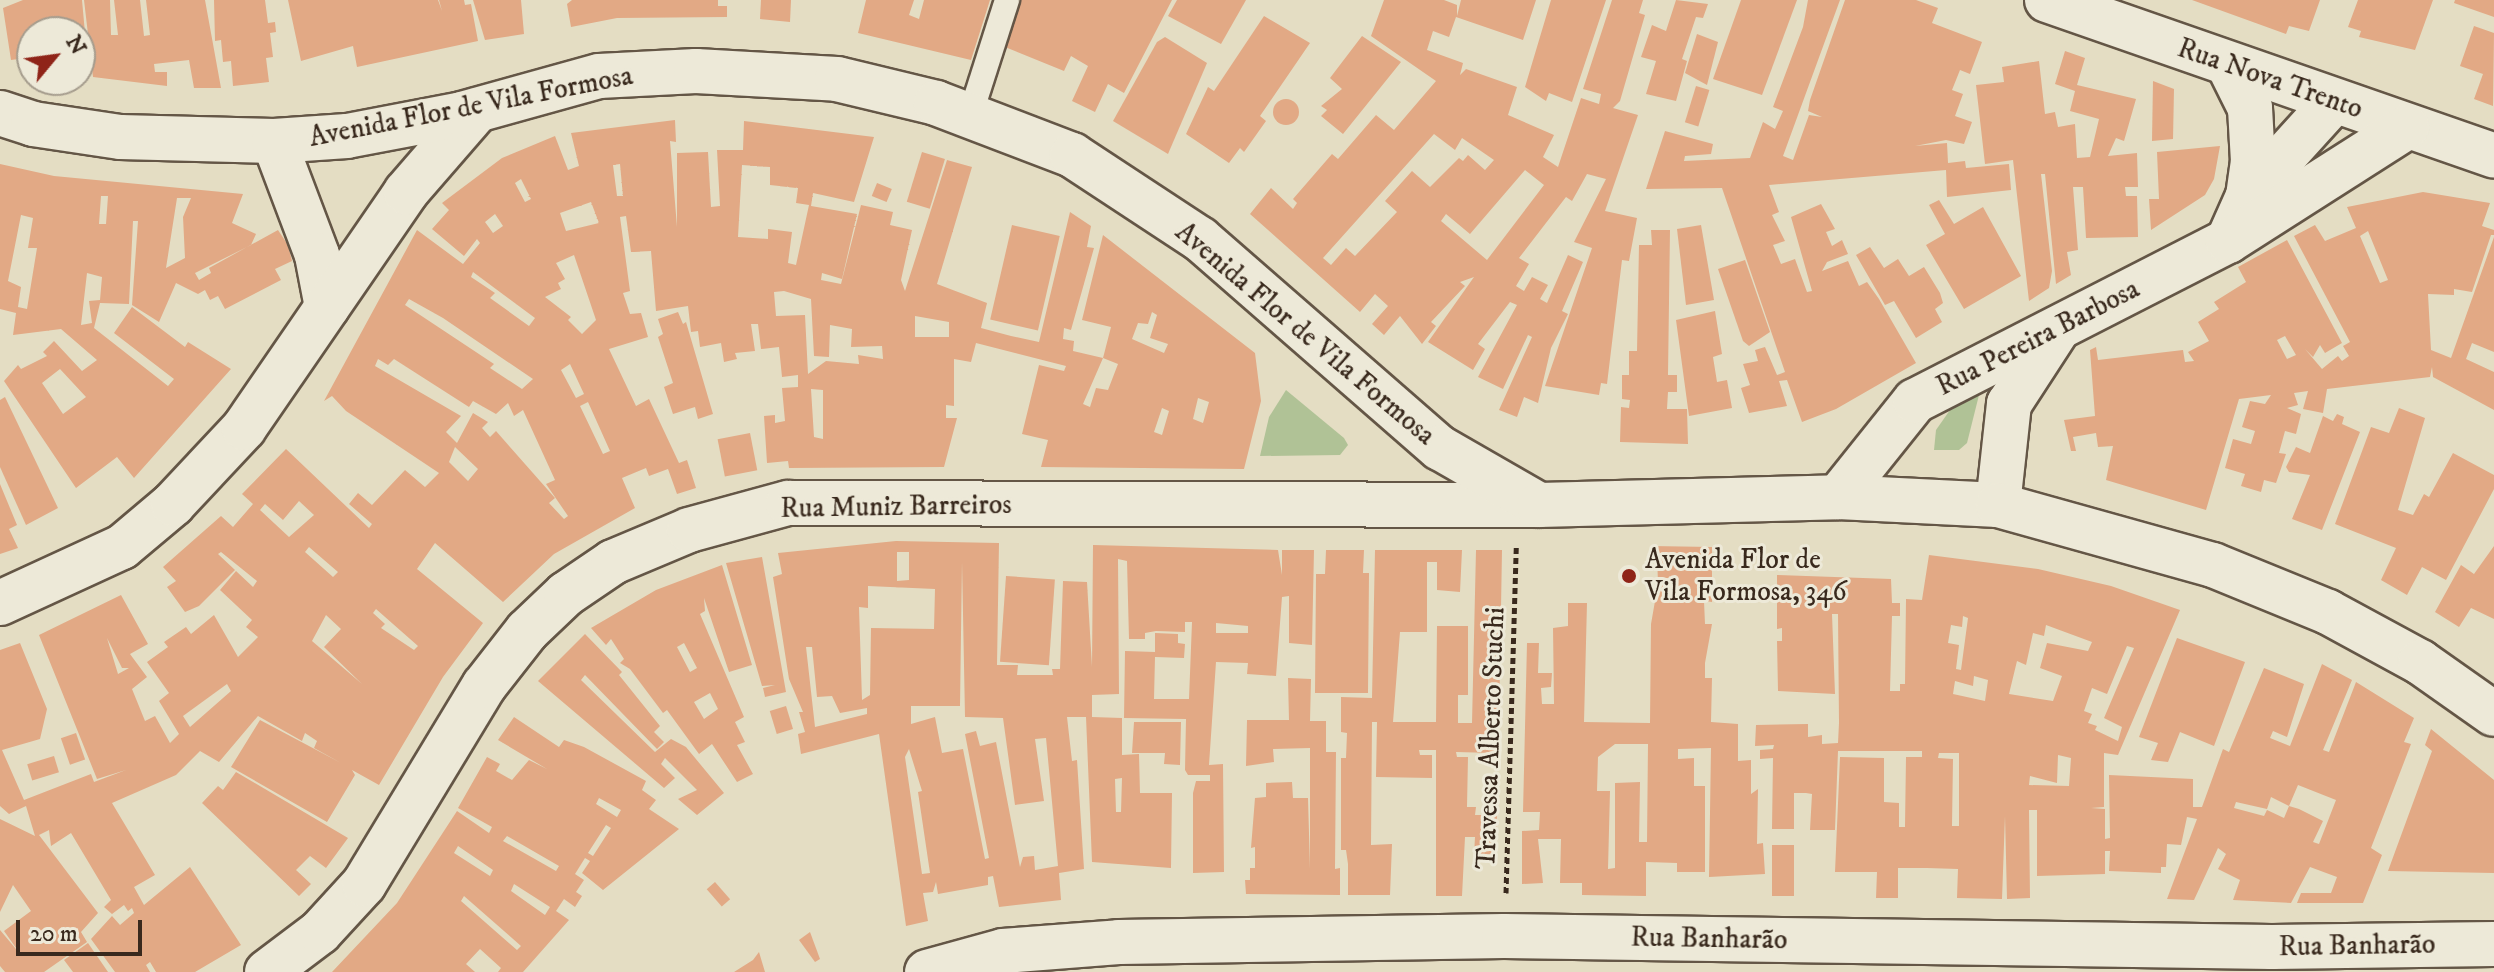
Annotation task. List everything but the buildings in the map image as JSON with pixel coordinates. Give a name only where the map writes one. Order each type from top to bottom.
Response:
[{"type":"street","name":"Rua Nova Trento","points":[[2047,0],[2494,156]]},
{"type":"street","points":[[2228,241],[2248,196],[2253,161],[2250,108],[2229,66]]},
{"type":"street","name":"Avenida Flor de Vila Formosa","points":[[0,113],[33,124],[120,137],[274,141],[347,136],[477,110],[599,76],[696,71],[837,79],[970,116],[1072,155],[1200,239],[1440,448],[1529,505]]},
{"type":"street","points":[[2248,196],[2334,101]]},
{"type":"street","points":[[0,603],[122,547],[173,504],[244,428],[406,192],[477,110]]},
{"type":"street","name":"Rua Pereira Barbosa","points":[[1838,497],[1915,401],[1998,355],[2057,330],[2228,241],[2407,127]]},
{"type":"street","points":[[274,141],[312,241],[327,307]]},
{"type":"street","points":[[1998,505],[2009,404],[2057,330]]},
{"type":"street","points":[[1529,505],[1838,497],[1998,505],[2213,565],[2328,612],[2420,662],[2494,714]]},
{"type":"street","name":"Rua Muniz Barreiros","points":[[267,972],[320,932],[364,884],[484,686],[527,631],[566,594],[613,562],[689,530],[788,503],[1529,505]]},
{"type":"street","name":"Rua Banharão","points":[[927,972],[1003,951],[1119,942],[1504,936],[2272,947],[2494,944]]},
{"type":"lane","points":[[970,116],[1007,0]]},
{"type":"path","name":"Travessa Alberto Stuchi","points":[[1504,936],[1529,505]]},
{"type":"green space","points":[[1286,390],[1344,438],[1348,445],[1340,455],[1260,456],[1269,417]]},
{"type":"green space","points":[[1980,391],[1967,443],[1959,450],[1934,450],[1936,430],[1950,410]]},
{"type":"place","name":"Avenida Flor de Vila Formosa, 346","points":[[1629,576]]}]
